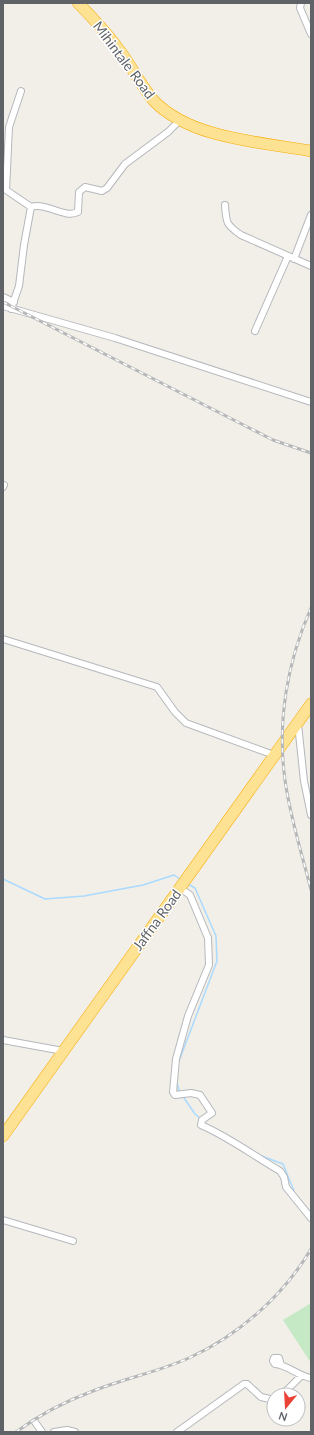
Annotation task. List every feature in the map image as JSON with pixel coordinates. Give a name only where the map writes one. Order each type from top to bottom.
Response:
[{"type":"highway","name":"Mihintale Road","points":[[78,3],[108,36],[154,101],[179,120],[194,128],[209,133],[311,150]]},
{"type":"highway","name":"Jaffna Road","points":[[3,1136],[311,704]]},
{"type":"street","points":[[301,3],[300,8],[311,34]]},
{"type":"street","points":[[21,91],[9,128],[5,185],[6,190],[31,207],[39,205],[68,214],[78,212],[79,192],[85,187],[102,191],[107,188],[125,164],[168,132],[179,120]]},
{"type":"street","points":[[225,205],[226,222],[232,229],[241,235],[311,266]]},
{"type":"street","points":[[12,309],[19,286],[24,245],[31,207]]},
{"type":"street","points":[[255,331],[311,215]]},
{"type":"street","points":[[3,297],[14,302]]},
{"type":"street","points":[[3,306],[115,338],[311,402]]},
{"type":"street","points":[[3,639],[157,687],[175,712],[186,722],[274,755]]},
{"type":"street","points":[[298,722],[304,781],[311,815]]},
{"type":"street","points":[[183,883],[190,895],[208,938],[209,965],[188,1016],[176,1059],[173,1092],[176,1095],[190,1093],[200,1095],[212,1113],[203,1119],[201,1125],[221,1134],[232,1143],[280,1171],[284,1177],[286,1187],[311,1218]]},
{"type":"street","points":[[3,1040],[63,1051]]},
{"type":"street","points":[[3,1220],[73,1241]]},
{"type":"street","points":[[281,1365],[301,1376],[311,1378]]},
{"type":"street","points":[[290,1387],[301,1376]]},
{"type":"street","points":[[177,1432],[244,1384],[247,1384],[261,1397],[266,1398]]},
{"type":"street","points":[[35,1422],[42,1432]]},
{"type":"street","points":[[54,1432],[67,1430],[75,1432]]},
{"type":"green space","points":[[311,1303],[311,1363],[283,1320]]},
{"type":"waterway","points":[[3,879],[45,899],[84,896],[143,885],[174,875],[180,879]]},
{"type":"waterway","points":[[179,1061],[217,961],[216,936],[195,888],[188,884]]},
{"type":"waterway","points":[[177,1083],[179,1090]]},
{"type":"waterway","points":[[184,1098],[195,1114],[201,1119]]},
{"type":"waterway","points":[[259,1155],[283,1164],[294,1191]]},
{"type":"railway","points":[[3,302],[273,440],[311,453]]},
{"type":"railway","points":[[311,608],[290,671],[283,714],[282,736],[287,794],[311,890]]},
{"type":"railway","points":[[16,1432],[43,1414],[73,1399],[105,1386],[179,1362],[209,1348],[243,1325],[274,1298],[288,1282],[311,1249]]}]
